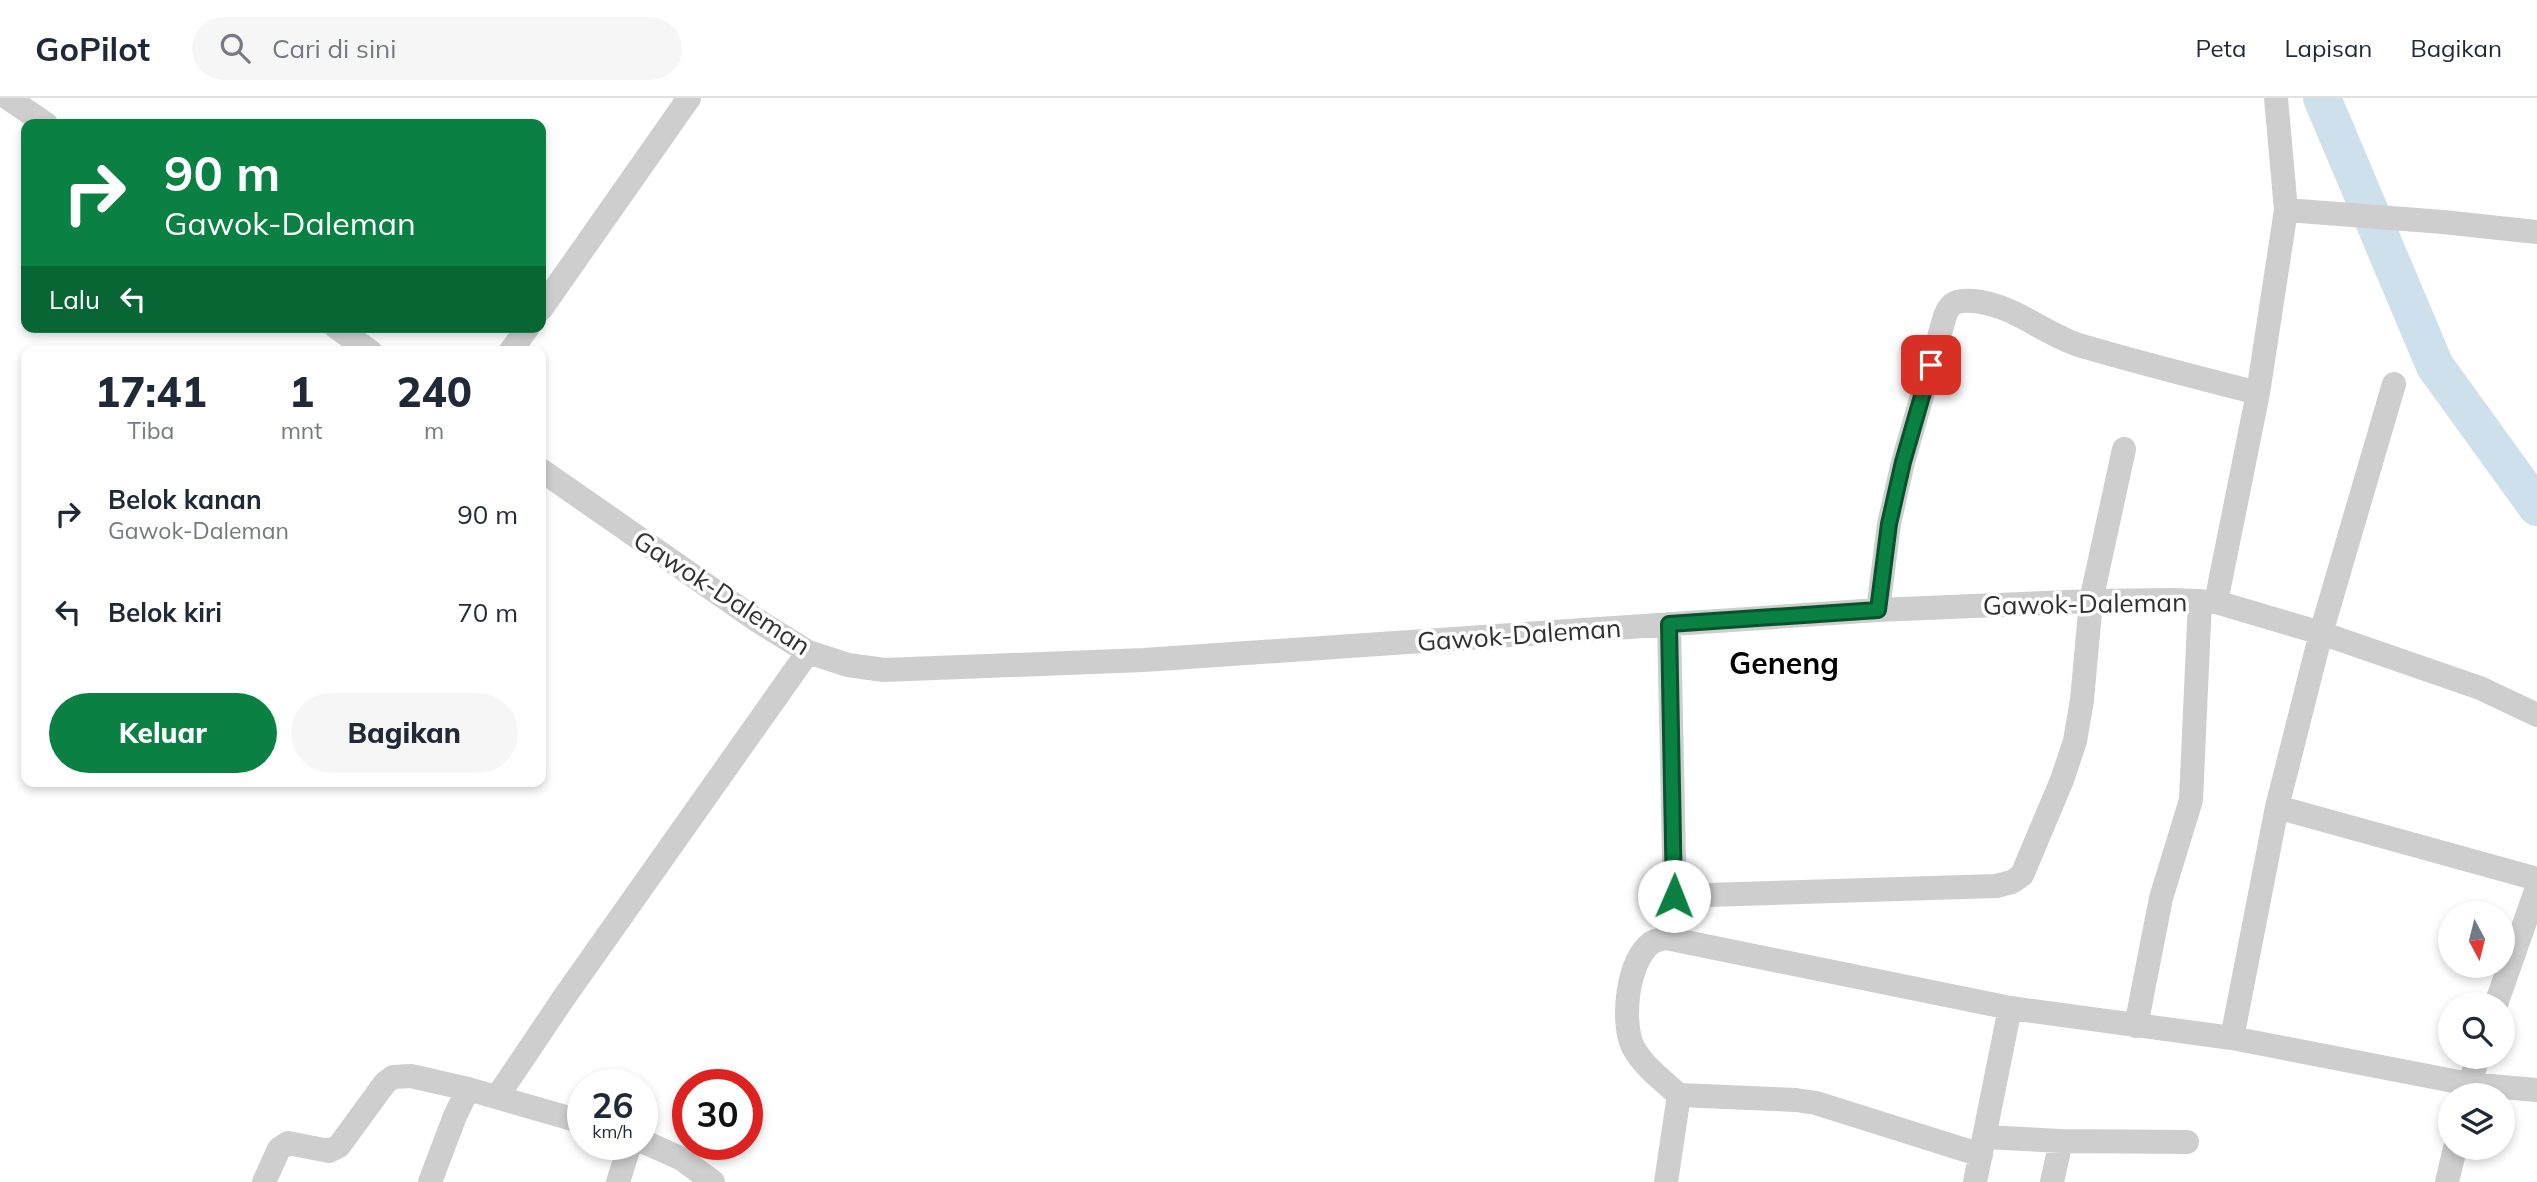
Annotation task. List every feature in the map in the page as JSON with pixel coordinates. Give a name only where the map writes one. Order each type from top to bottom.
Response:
[{"type":"street","points":[[8,98],[39,119]]},
{"type":"street","points":[[546,302],[690,98]]},
{"type":"street","points":[[2136,1026],[2161,898],[2191,800],[2208,602],[2258,393],[2286,210],[2276,98]]},
{"type":"street","points":[[2286,210],[2537,232]]},
{"type":"street","points":[[1878,610],[1889,524],[1903,462],[1945,316],[1948,307],[1955,302],[1977,302],[2002,308],[2080,345],[2258,393]]},
{"type":"street","points":[[344,333],[363,346]]},
{"type":"street","points":[[2232,1038],[2277,807],[2321,633],[2394,384]]},
{"type":"street","points":[[1674,896],[1996,886],[2012,882],[2022,875],[2062,780],[2075,741],[2082,699],[2091,601],[2124,449]]},
{"type":"street","name":"Gawok-Daleman","points":[[546,473],[755,619],[808,652],[848,665],[884,670],[1144,660],[1878,610],[2091,601],[2208,602],[2321,633],[2480,688],[2537,715]]},
{"type":"street","points":[[1666,937],[1674,896],[1669,624]]},
{"type":"street","points":[[500,1092],[808,652]]},
{"type":"street","points":[[2277,807],[2537,879]]},
{"type":"street","points":[[2500,992],[2537,888]]},
{"type":"street","points":[[2188,1142],[2061,1141],[1983,1146],[1816,1103],[1679,1095],[1644,1065],[1633,1046],[1627,1029],[1628,998],[1633,974],[1640,957],[1651,943],[1666,937],[2010,1008],[2232,1038],[2438,1084]]},
{"type":"street","points":[[1975,1182],[2010,1008]]},
{"type":"street","points":[[264,1182],[279,1149],[288,1143],[329,1151],[339,1146],[385,1083],[393,1077],[411,1076],[468,1089],[500,1092],[567,1116]]},
{"type":"street","points":[[430,1182],[468,1089]]},
{"type":"street","points":[[2515,1090],[2537,1090]]},
{"type":"street","points":[[1666,1182],[1679,1095]]},
{"type":"street","points":[[2052,1182],[2061,1141]]},
{"type":"street","points":[[658,1148],[682,1159],[713,1182]]},
{"type":"street","points":[[618,1182],[625,1160]]},
{"type":"street","points":[[2447,1182],[2452,1160]]},
{"type":"waterway","points":[[2322,98],[2435,366],[2537,507]]},
{"type":"district","name":"Geneng","points":[[1784,664]]},
{"type":"route","points":[[1674,896],[1669,624],[1878,610],[1889,524],[1903,462],[1931,365]]}]
